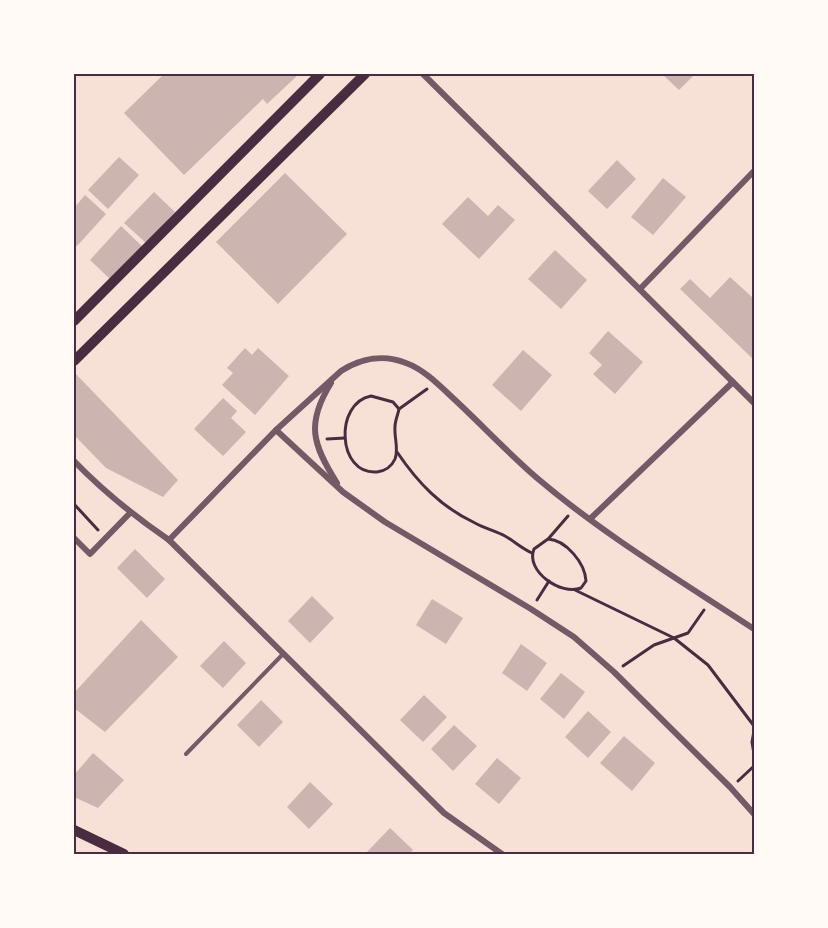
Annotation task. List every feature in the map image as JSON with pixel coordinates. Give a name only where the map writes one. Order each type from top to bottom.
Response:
[{"type":"main road","points":[[74,321],[320,74]]},
{"type":"main road","points":[[74,361],[365,74]]},
{"type":"main road","points":[[74,830],[124,855]]},
{"type":"street","points":[[423,74],[754,403]]},
{"type":"street","points":[[640,289],[754,171]]},
{"type":"street","points":[[169,540],[276,430],[341,371],[364,360],[389,359],[406,363],[436,382],[536,477],[590,519],[754,629]]},
{"type":"street","points":[[341,371],[318,404],[315,417],[316,440],[326,465],[343,492]]},
{"type":"street","points":[[590,519],[733,382]]},
{"type":"street","points":[[276,430],[343,492],[422,546],[531,609],[574,637],[614,672],[730,787],[754,814]]},
{"type":"street","points":[[74,461],[101,489],[169,540],[444,813],[502,855]]},
{"type":"street","points":[[74,538],[90,554],[130,513]]},
{"type":"lane","points":[[186,754],[284,654]]},
{"type":"path","points":[[399,409],[393,402],[371,396],[358,401],[349,413],[345,438],[350,458],[360,469],[384,470],[394,460],[397,452],[394,429],[399,409],[436,382]]},
{"type":"path","points":[[316,440],[345,438]]},
{"type":"path","points":[[397,452],[424,488],[440,502],[475,524],[506,537],[532,554],[536,567],[549,581],[575,590],[674,638],[708,665],[754,726]]},
{"type":"path","points":[[74,504],[106,538]]},
{"type":"path","points":[[532,554],[537,545],[548,539],[575,507]]},
{"type":"path","points":[[548,539],[559,543],[581,564],[586,581],[575,590]]},
{"type":"path","points":[[531,609],[549,581]]},
{"type":"path","points":[[614,672],[654,645],[688,633],[711,600]]},
{"type":"path","points":[[754,731],[752,742],[754,754]]},
{"type":"path","points":[[730,787],[754,766]]},
{"type":"building","points":[[162,74],[299,74],[267,104],[263,99],[184,175],[124,113]]},
{"type":"building","points":[[662,74],[695,74],[679,90]]},
{"type":"building","points":[[119,157],[139,175],[108,209],[88,190]]},
{"type":"building","points":[[617,160],[636,179],[607,209],[588,191]]},
{"type":"building","points":[[285,173],[347,234],[278,304],[216,242]]},
{"type":"building","points":[[663,178],[686,197],[653,235],[631,217]]},
{"type":"building","points":[[154,192],[175,212],[146,243],[124,223]]},
{"type":"building","points":[[85,195],[106,214],[77,246],[74,243],[74,208]]},
{"type":"building","points":[[468,197],[488,216],[498,205],[515,220],[479,259],[442,224]]},
{"type":"building","points":[[121,226],[143,247],[112,281],[90,260]]},
{"type":"building","points":[[555,250],[587,280],[561,309],[528,279]]},
{"type":"building","points":[[730,277],[752,297],[754,294],[754,360],[680,289],[690,279],[710,298]]},
{"type":"building","points":[[608,331],[643,362],[615,394],[593,374],[602,365],[589,353]]},
{"type":"building","points":[[245,348],[252,355],[258,348],[289,376],[255,415],[222,385],[233,373],[227,368]]},
{"type":"building","points":[[523,350],[552,375],[521,411],[492,385]]},
{"type":"building","points":[[74,372],[178,480],[163,497],[106,468],[74,435]]},
{"type":"building","points":[[223,398],[237,411],[231,418],[246,432],[223,456],[194,429]]},
{"type":"building","points":[[135,549],[165,579],[147,598],[117,568]]},
{"type":"building","points":[[312,596],[334,618],[310,643],[288,621]]},
{"type":"building","points":[[432,599],[463,618],[446,644],[416,625]]},
{"type":"building","points":[[141,620],[178,657],[105,732],[74,708],[74,693]]},
{"type":"building","points":[[224,641],[246,663],[223,688],[200,666]]},
{"type":"building","points":[[521,644],[547,663],[527,691],[502,673]]},
{"type":"building","points":[[561,673],[585,692],[564,719],[540,699]]},
{"type":"building","points":[[424,695],[447,717],[423,742],[400,720]]},
{"type":"building","points":[[261,700],[283,722],[259,747],[237,725]]},
{"type":"building","points":[[588,711],[611,732],[588,758],[565,737]]},
{"type":"building","points":[[454,725],[477,746],[453,771],[431,749]]},
{"type":"building","points":[[624,736],[655,763],[632,791],[600,763]]},
{"type":"building","points":[[93,753],[124,780],[98,808],[74,797],[74,775]]},
{"type":"building","points":[[497,758],[521,778],[499,804],[475,784]]},
{"type":"building","points":[[310,782],[333,804],[309,829],[287,807]]},
{"type":"building","points":[[390,828],[413,850],[409,854],[366,853]]}]
